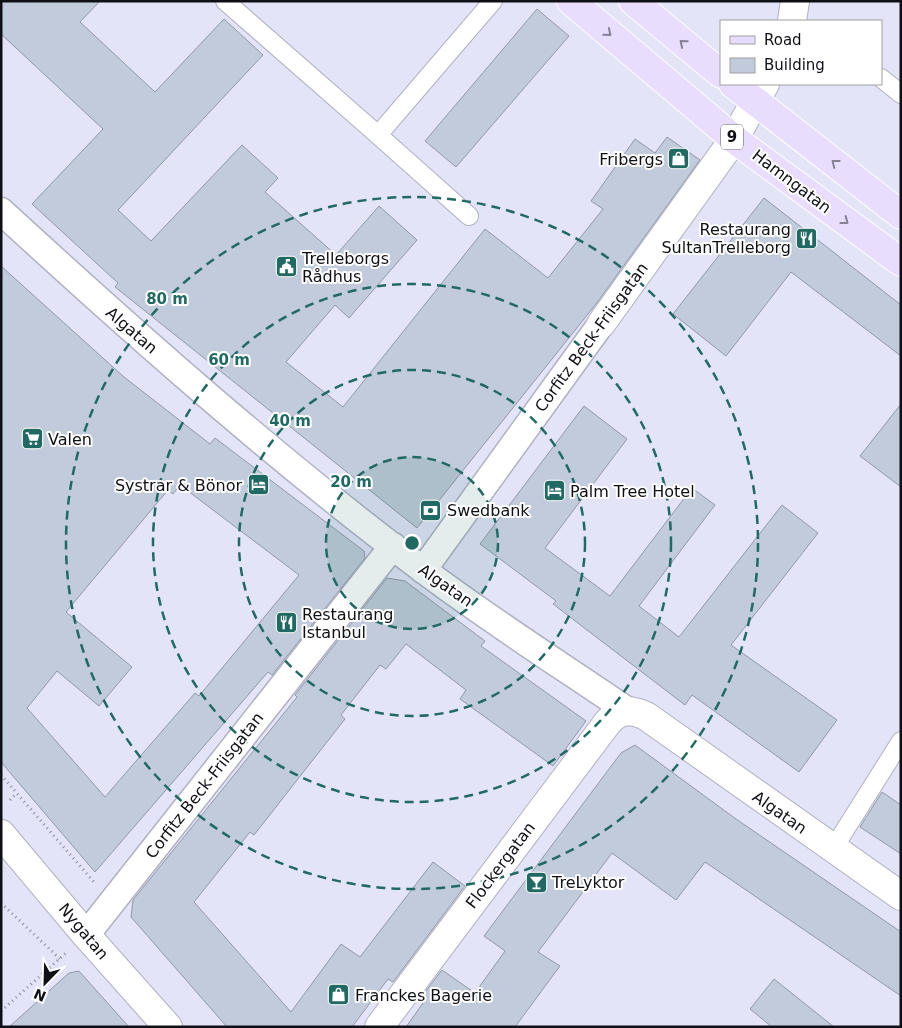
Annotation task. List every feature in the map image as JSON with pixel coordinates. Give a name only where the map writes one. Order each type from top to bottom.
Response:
[{"type":"main road","name":"Hamngatan","points":[[571,1],[734,139],[901,262]]},
{"type":"main road","points":[[633,1],[720,73]]},
{"type":"main road","points":[[736,85],[760,93],[901,215]]},
{"type":"street","points":[[792,20],[795,1]]},
{"type":"street","name":"Corfitz Beck-Friisgatan","points":[[423,570],[734,139],[760,93]]},
{"type":"street","name":"Algatan","points":[[1,211],[101,303],[308,481],[423,570],[628,711],[646,716],[901,896]]},
{"type":"street","name":"Corfitz Beck-Friisgatan","points":[[86,935],[393,546]]},
{"type":"street","name":"Flockergatan","points":[[379,1027],[608,722],[616,714],[628,711]]},
{"type":"street","name":"Nygatan","points":[[1,834],[86,935],[168,1027]]},
{"type":"lane","points":[[225,1],[468,216]]},
{"type":"lane","points":[[378,135],[493,1]]},
{"type":"lane","points":[[882,79],[901,94]]},
{"type":"lane","points":[[832,849],[901,741]]},
{"type":"path","points":[[1,775],[93,881],[115,899]]},
{"type":"path","points":[[10,800],[17,793]]},
{"type":"path","points":[[1,903],[60,959]]},
{"type":"path","points":[[1,1011],[86,935]]},
{"type":"building","points":[[1,1],[100,1],[80,22],[155,92],[224,19],[263,55],[118,210],[151,241],[242,145],[278,178],[265,192],[336,255],[379,206],[417,240],[349,318],[335,305],[286,362],[343,407],[485,229],[548,278],[603,209],[591,201],[635,139],[655,153],[667,137],[700,160],[596,304],[417,528],[115,287],[118,283],[32,204],[103,129],[1,34]]},
{"type":"building","points":[[537,9],[569,36],[456,167],[425,141]]},
{"type":"building","points":[[764,198],[901,305],[901,356],[791,272],[726,356],[673,314]]},
{"type":"building","points":[[1,266],[124,377],[210,444],[215,438],[364,551],[365,558],[272,675],[268,672],[95,872],[1,762]],"holes":[[[180,485],[299,575],[199,696],[195,693],[105,797],[27,708],[57,671],[99,706],[132,667],[66,612],[168,490],[173,494]]]},
{"type":"building","points":[[901,404],[901,487],[860,456]]},
{"type":"building","points":[[584,406],[627,439],[545,548],[610,596],[692,488],[715,505],[639,606],[679,637],[782,505],[818,533],[731,645],[837,720],[799,772],[692,695],[685,705],[553,604],[556,601],[480,544]]},
{"type":"building","points":[[387,578],[405,581],[485,641],[481,646],[586,721],[553,766],[460,699],[466,690],[406,644],[386,669],[380,665],[341,715],[345,719],[254,835],[250,832],[194,902],[291,1012],[341,944],[360,957],[433,862],[465,886],[393,982],[388,979],[352,1027],[227,1027],[131,917],[133,900],[297,697],[295,695]]},
{"type":"building","points":[[635,745],[736,819],[901,932],[901,996],[705,862],[676,900],[612,853],[538,952],[560,966],[515,1027],[406,1027],[423,1003],[419,1000],[442,970],[475,993],[505,951],[484,936],[621,753]]},
{"type":"building","points":[[882,792],[901,805],[901,854],[860,827]]},
{"type":"building","points":[[79,971],[129,1027],[9,1027],[69,973]]},
{"type":"building","points":[[774,979],[834,1027],[772,1027],[750,1009]]},
{"type":"place","name":"Fribergs","points":[[679,159]]},
{"type":"place","name":"Restaurang SultanTrelleborg","points":[[807,238]]},
{"type":"place","name":"Trelleborgs Rådhus","points":[[286,267]]},
{"type":"place","name":"Valen","points":[[32,439]]},
{"type":"place","name":"Systrar & Bönor","points":[[258,485]]},
{"type":"place","name":"Palm Tree Hotel","points":[[554,491]]},
{"type":"place","name":"Swedbank","points":[[431,510]]},
{"type":"place","name":"Restaurang Istanbul","points":[[286,623]]},
{"type":"place","name":"TreLyktor","points":[[536,882]]},
{"type":"place","name":"Franckes Bagerie","points":[[339,995]]}]
